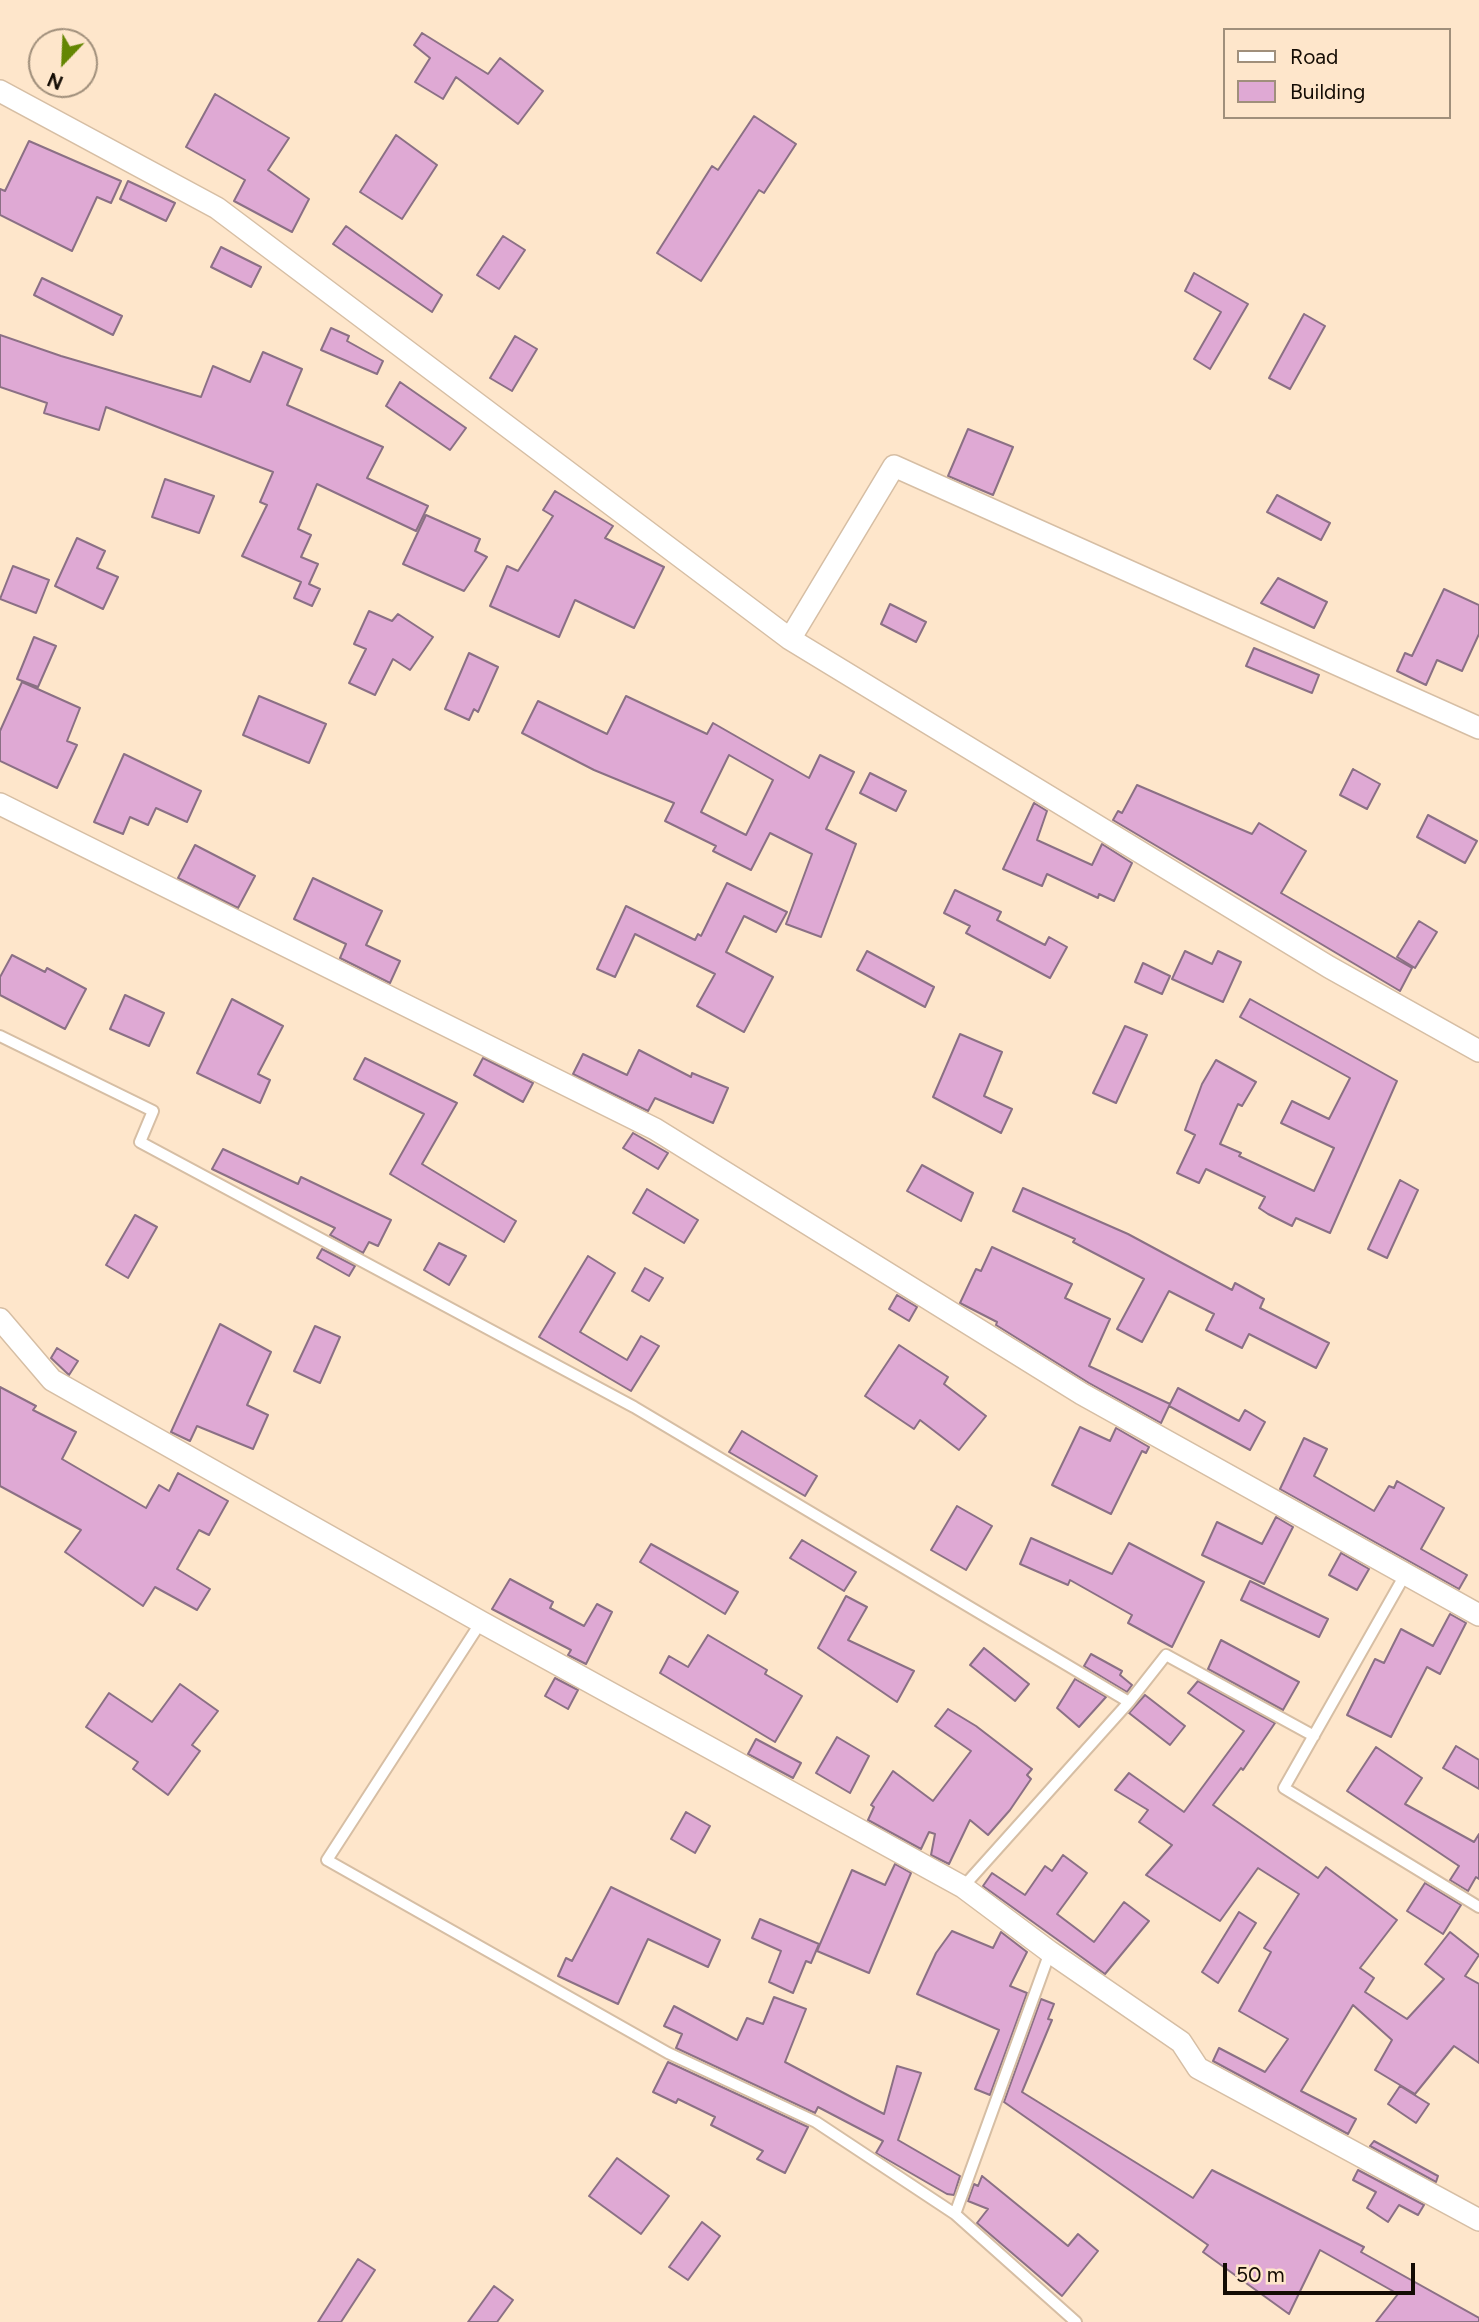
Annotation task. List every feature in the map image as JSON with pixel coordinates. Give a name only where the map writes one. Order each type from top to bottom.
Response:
[{"type":"street","points":[[0,91],[216,208],[790,639],[1329,967],[1479,1051]]},
{"type":"street","points":[[790,639],[894,466],[1479,729]]},
{"type":"street","points":[[0,804],[655,1129],[1082,1394],[1479,1615]]},
{"type":"street","points":[[0,1319],[52,1380],[481,1622],[963,1887],[1050,1952],[1181,2042],[1198,2068],[1479,2220]]},
{"type":"lane","points":[[0,1036],[153,1111],[140,1142],[634,1407],[1129,1703]]},
{"type":"lane","points":[[1406,1573],[1284,1788],[1479,1907]]},
{"type":"lane","points":[[481,1622],[327,1860],[668,2053],[816,2122],[955,2214],[1076,2322]]},
{"type":"lane","points":[[963,1887],[1129,1703],[1166,1655],[1314,1736]]},
{"type":"lane","points":[[955,2214],[1050,1952]]},
{"type":"building","points":[[422,33],[488,74],[500,58],[543,91],[518,124],[456,77],[443,99],[415,82],[430,58],[414,45]]},
{"type":"building","points":[[215,94],[289,138],[268,170],[309,199],[292,232],[234,201],[245,180],[186,147]]},
{"type":"building","points":[[754,116],[796,144],[764,193],[759,190],[701,281],[657,253],[712,166],[718,170]]},
{"type":"building","points":[[396,135],[437,165],[402,219],[360,192]]},
{"type":"building","points":[[29,141],[121,181],[111,203],[97,197],[72,251],[0,215],[0,189],[5,191]]},
{"type":"building","points":[[128,181],[175,203],[166,221],[120,199]]},
{"type":"building","points":[[346,226],[442,295],[432,312],[333,244]]},
{"type":"building","points":[[503,236],[525,250],[499,289],[477,275]]},
{"type":"building","points":[[221,247],[261,267],[251,287],[211,267]]},
{"type":"building","points":[[1194,273],[1248,304],[1210,369],[1194,359],[1221,312],[1185,291]]},
{"type":"building","points":[[42,278],[122,316],[113,335],[34,295]]},
{"type":"building","points":[[1304,314],[1325,326],[1290,389],[1269,378]]},
{"type":"building","points":[[331,328],[349,336],[347,341],[383,361],[377,374],[321,350]]},
{"type":"building","points":[[0,335],[201,397],[213,366],[250,382],[263,352],[302,369],[287,405],[383,447],[367,478],[428,506],[416,531],[317,484],[298,529],[311,535],[301,557],[318,564],[309,584],[320,589],[312,606],[294,598],[301,582],[242,556],[267,505],[260,502],[273,472],[106,407],[99,430],[44,413],[47,403],[0,387]]},
{"type":"building","points":[[515,336],[537,349],[512,391],[490,378]]},
{"type":"building","points":[[400,382],[466,428],[450,450],[386,406]]},
{"type":"building","points":[[968,429],[1013,447],[993,495],[948,476]]},
{"type":"building","points":[[165,479],[214,496],[199,533],[152,517]]},
{"type":"building","points":[[555,491],[613,526],[605,538],[664,567],[634,628],[575,600],[559,637],[490,606],[507,566],[518,571],[553,516],[543,510]]},
{"type":"building","points":[[1277,495],[1330,523],[1321,540],[1267,512]]},
{"type":"building","points":[[426,515],[480,539],[475,551],[487,557],[464,591],[403,564]]},
{"type":"building","points":[[77,538],[105,551],[97,568],[118,577],[103,609],[55,586]]},
{"type":"building","points":[[13,566],[49,580],[36,613],[0,599]]},
{"type":"building","points":[[1278,578],[1327,602],[1314,628],[1261,603]]},
{"type":"building","points":[[1444,589],[1479,605],[1479,634],[1462,671],[1437,660],[1426,685],[1397,671],[1405,653],[1412,656]]},
{"type":"building","points":[[890,604],[926,622],[916,642],[881,624]]},
{"type":"building","points":[[369,611],[392,621],[398,614],[433,637],[410,670],[393,659],[375,695],[349,683],[366,649],[354,644]]},
{"type":"building","points":[[34,637],[56,646],[38,687],[17,679]]},
{"type":"building","points":[[1254,648],[1319,675],[1312,693],[1246,666]]},
{"type":"building","points":[[469,653],[498,667],[478,712],[474,709],[469,720],[445,709]]},
{"type":"building","points":[[22,682],[80,708],[67,741],[77,745],[57,788],[0,761],[0,731]]},
{"type":"building","points":[[259,696],[326,724],[309,763],[243,735]]},
{"type":"building","points":[[626,696],[707,734],[713,723],[809,778],[820,755],[854,772],[826,829],[856,844],[821,937],[786,924],[812,854],[770,833],[751,870],[713,851],[716,846],[665,821],[674,803],[594,770],[522,733],[538,701],[607,734]],"holes":[[[729,755],[773,780],[746,835],[701,812]]]},
{"type":"building","points":[[124,754],[201,791],[187,822],[156,808],[148,825],[130,817],[123,834],[94,822]]},
{"type":"building","points":[[1353,769],[1380,784],[1367,809],[1340,795]]},
{"type":"building","points":[[870,773],[906,791],[896,811],[860,793]]},
{"type":"building","points":[[1137,785],[1252,834],[1259,823],[1306,851],[1281,893],[1412,968],[1400,991],[1113,820],[1118,811],[1122,813]]},
{"type":"building","points":[[1034,803],[1047,811],[1037,840],[1092,865],[1102,844],[1132,863],[1114,901],[1099,894],[1098,898],[1047,874],[1042,886],[1003,869]]},
{"type":"building","points":[[1428,815],[1477,841],[1465,863],[1417,837]]},
{"type":"building","points":[[195,845],[255,876],[238,908],[178,878]]},
{"type":"building","points":[[313,878],[382,911],[366,945],[400,961],[390,983],[340,958],[346,944],[294,919]]},
{"type":"building","points":[[727,883],[787,912],[776,932],[744,916],[726,952],[773,977],[744,1032],[697,1006],[715,974],[635,934],[615,977],[597,969],[626,906],[695,940],[698,934],[701,936]]},
{"type":"building","points":[[955,890],[1001,912],[997,920],[1045,945],[1049,937],[1067,947],[1050,978],[966,933],[970,926],[944,913]]},
{"type":"building","points":[[1419,921],[1437,932],[1415,968],[1397,957]]},
{"type":"building","points":[[867,951],[934,987],[925,1007],[857,970]]},
{"type":"building","points":[[1185,951],[1212,964],[1218,951],[1241,962],[1223,1002],[1172,979]]},
{"type":"building","points":[[12,955],[45,972],[47,968],[86,989],[65,1029],[0,995],[0,977]]},
{"type":"building","points":[[1143,963],[1170,976],[1162,994],[1135,982]]},
{"type":"building","points":[[125,995],[164,1013],[149,1046],[110,1029]]},
{"type":"building","points":[[232,999],[283,1026],[258,1074],[270,1080],[260,1103],[197,1073]]},
{"type":"building","points":[[1250,999],[1397,1081],[1330,1233],[1296,1218],[1292,1226],[1268,1214],[1259,1208],[1265,1197],[1206,1169],[1199,1183],[1177,1173],[1195,1135],[1185,1130],[1202,1084],[1216,1060],[1256,1082],[1242,1106],[1238,1104],[1220,1144],[1241,1153],[1239,1156],[1314,1191],[1334,1148],[1281,1123],[1292,1101],[1329,1119],[1350,1078],[1240,1017]]},
{"type":"building","points":[[1125,1026],[1147,1035],[1116,1103],[1093,1093]]},
{"type":"building","points":[[960,1034],[1002,1052],[984,1096],[1012,1109],[1001,1133],[933,1097]]},
{"type":"building","points":[[639,1050],[691,1077],[692,1073],[728,1088],[713,1123],[655,1098],[648,1111],[573,1074],[583,1054],[627,1075]]},
{"type":"building","points":[[365,1058],[457,1103],[422,1164],[516,1221],[504,1242],[390,1174],[424,1114],[354,1079]]},
{"type":"building","points":[[483,1058],[533,1083],[523,1102],[474,1075]]},
{"type":"building","points":[[633,1133],[668,1153],[658,1169],[623,1148]]},
{"type":"building","points":[[223,1149],[298,1184],[301,1177],[391,1220],[378,1246],[369,1242],[363,1253],[330,1235],[335,1228],[212,1169]]},
{"type":"building","points":[[922,1165],[973,1193],[961,1221],[907,1191]]},
{"type":"building","points":[[1400,1180],[1418,1190],[1387,1258],[1368,1249]]},
{"type":"building","points":[[1023,1188],[1128,1234],[1232,1290],[1235,1283],[1264,1299],[1260,1308],[1329,1343],[1316,1368],[1249,1334],[1242,1348],[1206,1330],[1214,1314],[1169,1291],[1142,1342],[1117,1329],[1144,1279],[1073,1242],[1075,1239],[1013,1211]]},
{"type":"building","points":[[647,1189],[698,1220],[684,1243],[633,1213]]},
{"type":"building","points":[[135,1215],[157,1227],[128,1278],[106,1265]]},
{"type":"building","points":[[439,1243],[466,1256],[449,1285],[424,1270]]},
{"type":"building","points":[[992,1247],[1072,1284],[1065,1298],[1110,1319],[1089,1366],[1170,1404],[1161,1423],[1089,1383],[996,1325],[997,1322],[960,1303],[976,1269],[981,1271]]},
{"type":"building","points":[[322,1249],[355,1266],[349,1276],[317,1258]]},
{"type":"building","points":[[588,1256],[615,1273],[580,1332],[627,1360],[641,1336],[659,1346],[631,1391],[539,1337]]},
{"type":"building","points":[[645,1268],[663,1278],[649,1301],[632,1291]]},
{"type":"building","points":[[897,1295],[917,1307],[909,1321],[889,1309]]},
{"type":"building","points":[[220,1324],[271,1352],[247,1405],[268,1415],[253,1449],[197,1426],[190,1441],[171,1432]]},
{"type":"building","points":[[315,1326],[340,1337],[320,1383],[294,1371]]},
{"type":"building","points":[[899,1345],[948,1377],[944,1384],[986,1416],[959,1450],[920,1420],[914,1429],[865,1396]]},
{"type":"building","points":[[57,1348],[78,1361],[69,1375],[51,1358]]},
{"type":"building","points":[[0,1387],[36,1406],[33,1410],[76,1432],[62,1459],[146,1508],[159,1485],[169,1491],[178,1473],[228,1501],[209,1535],[199,1530],[177,1569],[210,1589],[197,1610],[155,1587],[143,1606],[65,1552],[81,1530],[0,1486]]},
{"type":"building","points":[[1178,1388],[1239,1421],[1245,1410],[1265,1422],[1250,1450],[1169,1406]]},
{"type":"building","points":[[1080,1427],[1110,1441],[1116,1428],[1149,1447],[1146,1453],[1142,1451],[1111,1514],[1052,1485]]},
{"type":"building","points":[[742,1431],[817,1476],[805,1496],[729,1452]]},
{"type":"building","points":[[1304,1438],[1327,1449],[1314,1476],[1374,1511],[1389,1486],[1394,1488],[1397,1481],[1444,1508],[1421,1549],[1467,1575],[1459,1589],[1280,1489]]},
{"type":"building","points":[[957,1506],[992,1526],[966,1570],[931,1550]]},
{"type":"building","points":[[1276,1517],[1293,1527],[1264,1584],[1202,1555],[1217,1522],[1262,1544]]},
{"type":"building","points":[[1031,1538],[1112,1574],[1129,1543],[1204,1582],[1172,1647],[1128,1623],[1132,1615],[1070,1580],[1068,1585],[1020,1564]]},
{"type":"building","points":[[802,1540],[856,1572],[844,1591],[790,1558]]},
{"type":"building","points":[[651,1544],[738,1592],[725,1614],[640,1562]]},
{"type":"building","points":[[1341,1553],[1369,1569],[1357,1590],[1329,1575]]},
{"type":"building","points":[[510,1579],[553,1602],[550,1608],[584,1626],[597,1604],[612,1612],[586,1664],[568,1655],[571,1650],[492,1609]]},
{"type":"building","points":[[1250,1581],[1328,1619],[1319,1637],[1241,1600]]},
{"type":"building","points":[[846,1596],[867,1607],[848,1640],[914,1671],[897,1702],[818,1648]]},
{"type":"building","points":[[1450,1614],[1466,1623],[1440,1674],[1427,1667],[1391,1737],[1347,1715],[1375,1659],[1384,1663],[1401,1629],[1433,1646]]},
{"type":"building","points":[[708,1635],[767,1670],[765,1674],[802,1696],[775,1742],[660,1673],[669,1656],[688,1667]]},
{"type":"building","points":[[1221,1640],[1299,1682],[1283,1710],[1208,1669]]},
{"type":"building","points":[[984,1648],[1029,1684],[1015,1701],[970,1665]]},
{"type":"building","points":[[1091,1654],[1122,1671],[1120,1675],[1132,1685],[1127,1692],[1084,1666]]},
{"type":"building","points":[[555,1678],[578,1690],[568,1709],[545,1696]]},
{"type":"building","points":[[1075,1679],[1106,1697],[1079,1727],[1057,1708]]},
{"type":"building","points":[[1198,1681],[1275,1723],[1243,1770],[1241,1768],[1213,1805],[1318,1878],[1326,1867],[1397,1920],[1360,1968],[1374,1978],[1365,1992],[1407,2019],[1444,1979],[1425,1964],[1450,1932],[1479,1955],[1465,1976],[1479,1984],[1479,2063],[1454,2046],[1415,2094],[1375,2070],[1392,2040],[1353,2005],[1301,2091],[1356,2119],[1348,2134],[1213,2061],[1219,2048],[1265,2072],[1288,2039],[1239,2011],[1271,1952],[1264,1948],[1299,1894],[1258,1868],[1220,1921],[1146,1875],[1172,1845],[1139,1822],[1148,1810],[1115,1790],[1129,1773],[1184,1812],[1244,1731],[1188,1693]]},
{"type":"building","points":[[180,1684],[218,1711],[192,1745],[200,1751],[168,1795],[133,1769],[138,1762],[86,1727],[109,1693],[152,1722]]},
{"type":"building","points":[[1145,1695],[1185,1726],[1170,1745],[1129,1713]]},
{"type":"building","points":[[948,1709],[976,1726],[1032,1769],[1027,1775],[1031,1779],[1010,1810],[988,1835],[970,1820],[949,1864],[931,1855],[935,1834],[929,1832],[921,1849],[868,1820],[874,1807],[871,1805],[893,1771],[933,1801],[971,1751],[935,1726]]},
{"type":"building","points":[[837,1737],[869,1756],[850,1793],[816,1773]]},
{"type":"building","points":[[756,1739],[801,1763],[793,1778],[748,1754]]},
{"type":"building","points":[[1456,1746],[1479,1760],[1479,1789],[1443,1768]]},
{"type":"building","points":[[1376,1747],[1422,1778],[1405,1804],[1474,1842],[1479,1834],[1479,1879],[1476,1877],[1468,1891],[1450,1880],[1459,1866],[1347,1791]]},
{"type":"building","points":[[686,1812],[710,1826],[695,1853],[671,1839]]},
{"type":"building","points":[[1063,1855],[1087,1873],[1057,1914],[1094,1942],[1124,1902],[1149,1921],[1105,1974],[983,1886],[992,1873],[1025,1895],[1045,1866],[1052,1871]]},
{"type":"building","points":[[895,1864],[911,1873],[869,1973],[817,1951],[852,1870],[885,1885]]},
{"type":"building","points":[[1425,1883],[1461,1905],[1443,1934],[1407,1911]]},
{"type":"building","points":[[611,1887],[720,1940],[708,1967],[648,1939],[618,2004],[558,1976],[566,1958],[572,1961]]},
{"type":"building","points":[[1239,1912],[1256,1923],[1218,1983],[1202,1972]]},
{"type":"building","points":[[760,1919],[819,1944],[811,1963],[806,1961],[793,1993],[769,1982],[781,1951],[752,1938]]},
{"type":"building","points":[[952,1931],[993,1948],[1001,1932],[1027,1952],[1010,1986],[1027,1993],[990,2095],[975,2089],[999,2030],[917,1994],[936,1953]]},
{"type":"building","points":[[774,1997],[806,2009],[785,2062],[884,2114],[897,2066],[921,2073],[898,2140],[960,2176],[954,2195],[947,2194],[876,2153],[883,2141],[818,2107],[815,2113],[676,2048],[682,2034],[664,2026],[674,2006],[737,2040],[747,2018],[763,2024]]},
{"type":"building","points":[[1041,1999],[1054,2004],[1048,2019],[1052,2020],[1022,2092],[1193,2198],[1212,2170],[1364,2247],[1361,2252],[1479,2318],[1479,2322],[1376,2322],[1398,2294],[1320,2250],[1289,2314],[1203,2252],[1208,2245],[1004,2102]]},
{"type":"building","points":[[668,2062],[808,2127],[785,2173],[757,2159],[763,2151],[711,2125],[715,2117],[678,2099],[676,2103],[653,2092]]},
{"type":"building","points":[[1400,2086],[1429,2104],[1416,2123],[1388,2104]]},
{"type":"building","points":[[1374,2141],[1438,2176],[1436,2182],[1370,2146]]},
{"type":"building","points":[[617,2158],[669,2196],[641,2234],[589,2196]]},
{"type":"building","points":[[1358,2170],[1424,2205],[1418,2215],[1399,2205],[1388,2222],[1367,2208],[1376,2192],[1353,2180]]},
{"type":"building","points":[[982,2176],[1068,2246],[1078,2234],[1098,2251],[1062,2296],[977,2223],[988,2209],[968,2201],[974,2184],[978,2186]]},
{"type":"building","points":[[702,2222],[720,2236],[688,2280],[669,2267]]},
{"type":"building","points":[[358,2259],[375,2270],[341,2322],[318,2322]]},
{"type":"building","points":[[494,2286],[513,2300],[497,2322],[468,2322]]}]
